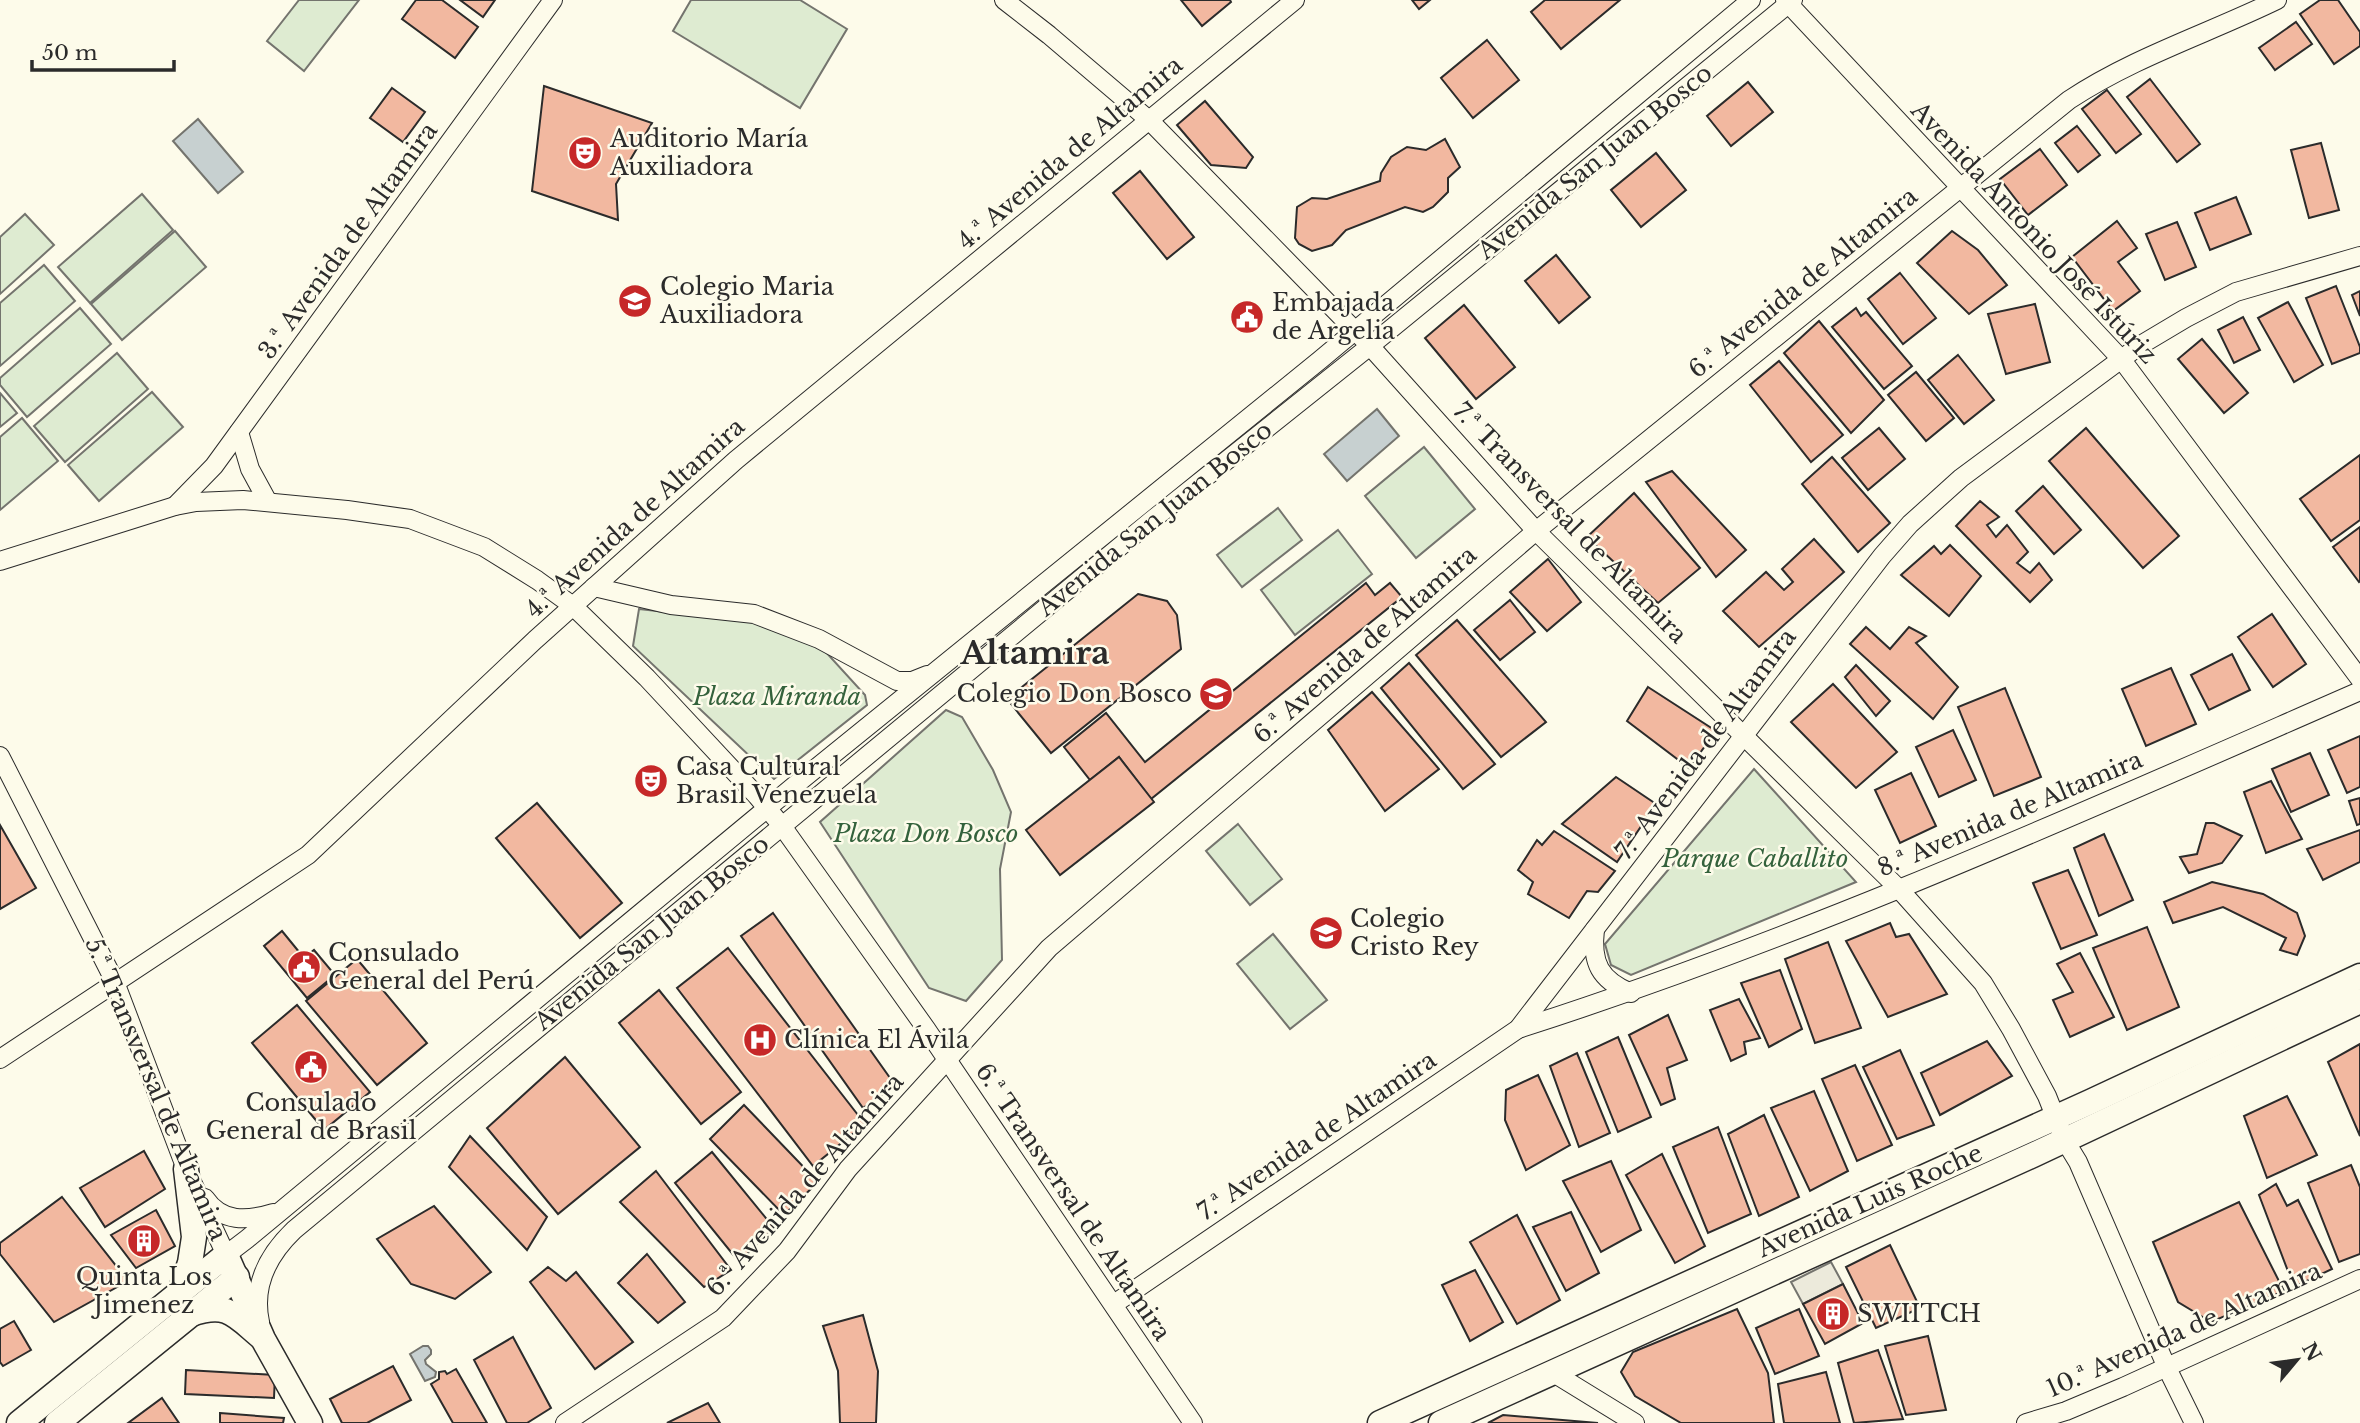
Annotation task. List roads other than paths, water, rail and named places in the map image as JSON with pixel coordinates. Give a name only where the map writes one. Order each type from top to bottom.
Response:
[{"type":"main road","name":"Avenida Luis Roche","points":[[1441,1423],[2060,1128],[2360,976]]},
{"type":"main road","name":"Avenida Luis Roche","points":[[1380,1423],[2060,1128],[2360,1002]]},
{"type":"main road","points":[[180,1292],[190,1263],[194,1237],[186,1169]]},
{"type":"main road","name":"5.ª Transversal de Altamira","points":[[226,1255],[263,1339],[310,1423]]},
{"type":"main road","name":"Avenida San Juan Bosco","points":[[19,1423],[226,1255]]},
{"type":"main road","points":[[57,1423],[237,1277]]},
{"type":"main road","points":[[185,1317],[215,1308],[226,1309],[263,1339]]},
{"type":"street","name":"3.ª Avenida de Altamira","points":[[175,506],[214,466],[553,0]]},
{"type":"street","name":"7.ª Transversal de Altamira","points":[[1004,0],[1149,120],[1370,346],[1536,531],[1899,889],[1983,983],[2011,1029],[2078,1162],[2167,1368],[2194,1423]]},
{"type":"street","name":"4.ª Avenida de Altamira","points":[[0,1059],[308,855],[573,606],[736,460],[1295,0]]},
{"type":"street","name":"Avenida San Juan Bosco","points":[[226,1255],[768,808],[1355,331],[1751,0]]},
{"type":"street","name":"6.ª Avenida de Altamira","points":[[565,1423],[723,1318],[787,1251],[848,1168],[1049,948],[1536,531],[2069,100],[2099,80],[2152,54],[2221,27],[2277,0]]},
{"type":"street","name":"Avenida San Juan Bosco","points":[[263,1339],[258,1314],[260,1284],[268,1259],[276,1246],[304,1221],[1152,520],[1370,346],[1789,1]]},
{"type":"street","name":"Avenida Antonio José Istúriz","points":[[1789,1],[2122,360],[2360,679]]},
{"type":"street","name":"7.ª Avenida de Altamira","points":[[1114,1304],[1518,1029],[1862,582],[1910,524],[1961,478],[2139,346],[2186,318],[2236,292],[2360,256]]},
{"type":"street","points":[[239,432],[250,469],[268,502]]},
{"type":"street","name":"6.ª Transversal de Altamira","points":[[0,561],[175,506],[219,500],[268,502],[410,519],[484,547],[573,606],[647,678],[782,826],[946,1059],[1193,1423]]},
{"type":"street","points":[[594,587],[671,605],[754,614],[818,639],[897,681],[912,681],[937,672]]},
{"type":"street","name":"8.ª Avenida de Altamira","points":[[1518,1029],[1631,993],[1899,889],[2360,691]]},
{"type":"street","name":"5.ª Transversal de Altamira","points":[[0,756],[115,982],[186,1169],[226,1255]]},
{"type":"street","points":[[1595,929],[1594,953],[1603,974],[1609,982],[1631,993]]},
{"type":"street","name":"Avenida San Juan Bosco","points":[[186,1169],[211,1207],[220,1214],[232,1218],[254,1219],[280,1210]]},
{"type":"street","points":[[237,1277],[247,1240]]},
{"type":"street","name":"10.ª Avenida de Altamira","points":[[2026,1423],[2066,1411],[2167,1368],[2360,1279]]},
{"type":"street","points":[[1552,1372],[1635,1423]]},
{"type":"place","name":"Auditorio María Auxiliadora","points":[[585,153]]},
{"type":"place","name":"Colegio Maria Auxiliadora","points":[[635,301]]},
{"type":"place","name":"Embajada de Argelia","points":[[1247,317]]},
{"type":"place","name":"Colegio Don Bosco","points":[[1216,694]]},
{"type":"place","name":"Casa Cultural Brasil Venezuela","points":[[651,781]]},
{"type":"place","name":"Colegio Cristo Rey","points":[[1326,933]]},
{"type":"place","name":"Consulado General del Perú","points":[[304,967]]},
{"type":"place","name":"Clínica El Ávila","points":[[760,1040]]},
{"type":"place","name":"Consulado General de Brasil","points":[[311,1067]]},
{"type":"place","name":"Quinta Los Jimenez","points":[[144,1241]]},
{"type":"place","name":"SWIITCH","points":[[1833,1314]]},
{"type":"district","name":"Altamira","points":[[1035,653]]},
{"type":"park label","name":"Plaza Miranda","points":[[777,697]]},
{"type":"park label","name":"Plaza Don Bosco","points":[[926,834]]},
{"type":"park label","name":"Parque Caballito","points":[[1755,859]]}]
